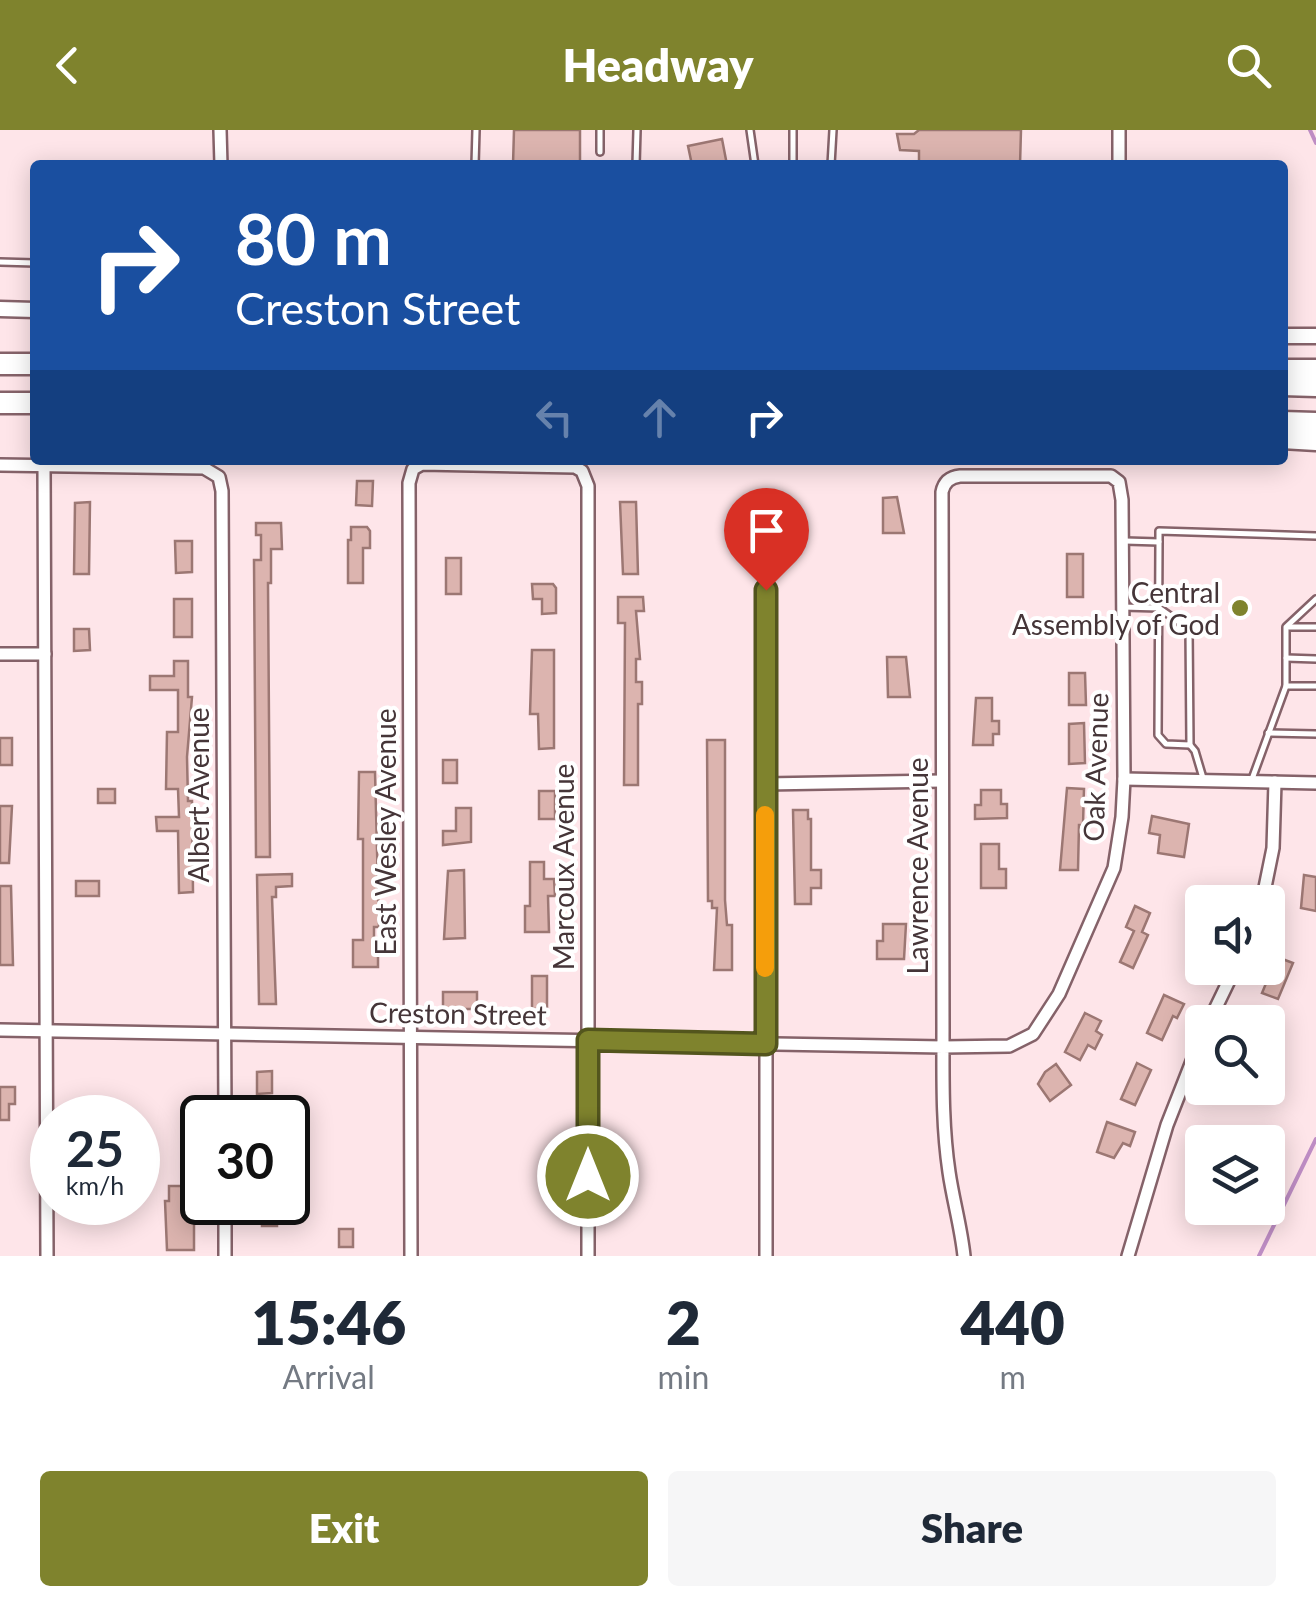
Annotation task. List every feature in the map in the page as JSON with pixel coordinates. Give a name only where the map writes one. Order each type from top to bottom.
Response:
[{"type":"highway","points":[[0,364],[30,364]]},
{"type":"highway","points":[[1288,370],[1316,370]]},
{"type":"highway","points":[[1288,385],[1316,386]]},
{"type":"highway","points":[[0,403],[30,403]]},
{"type":"highway","points":[[1288,422],[1316,422]]},
{"type":"highway","points":[[1288,438],[1316,440]]},
{"type":"street","points":[[220,130],[221,160]]},
{"type":"street","points":[[1120,130],[1120,160]]},
{"type":"street","points":[[0,309],[30,310]]},
{"type":"street","points":[[1288,336],[1316,336]]},
{"type":"street","points":[[0,465],[44,465],[47,1256]]},
{"type":"street","name":"Albert Avenue","points":[[44,465],[204,468],[216,473],[222,491],[225,1095]]},
{"type":"street","name":"East Wesley Avenue","points":[[411,1256],[409,483],[421,465]]},
{"type":"street","name":"East Wesley Avenue","points":[[498,465],[575,466],[586,478]]},
{"type":"street","name":"Lawrence Avenue","points":[[964,1256],[947,1157],[943,1047],[942,492],[952,478],[1102,474],[1119,482]]},
{"type":"street","name":"Marcoux Avenue","points":[[586,478],[588,1256]]},
{"type":"street","name":"Oak Avenue","points":[[1033,1034],[1059,994],[1114,868],[1122,817],[1119,482]]},
{"type":"street","points":[[766,590],[766,1256]]},
{"type":"street","points":[[0,654],[45,654]]},
{"type":"street","points":[[1124,779],[1316,782]]},
{"type":"street","points":[[765,784],[942,781]]},
{"type":"street","points":[[1266,885],[1274,848],[1276,782]]},
{"type":"street","name":"Creston Street","points":[[0,1030],[943,1047],[1009,1046],[1033,1034]]},
{"type":"street","points":[[1128,1256],[1185,1079]]},
{"type":"street","points":[[225,1225],[225,1256]]},
{"type":"lane","points":[[476,130],[476,160]]},
{"type":"lane","points":[[600,130],[600,152]]},
{"type":"lane","points":[[636,130],[636,160]]},
{"type":"lane","points":[[750,130],[754,160]]},
{"type":"lane","points":[[792,160],[793,130]]},
{"type":"lane","points":[[832,160],[833,130]]},
{"type":"lane","points":[[0,262],[30,263]]},
{"type":"lane","points":[[1204,780],[1196,750],[1190,745],[1166,744],[1158,735],[1159,531],[1316,536]]},
{"type":"lane","points":[[1122,542],[1159,542]]},
{"type":"lane","points":[[1251,782],[1286,686],[1286,627],[1316,599]]},
{"type":"lane","points":[[1122,608],[1158,608],[1189,629],[1190,745]]},
{"type":"lane","points":[[1286,627],[1316,627]]},
{"type":"lane","points":[[1286,658],[1316,658]]},
{"type":"lane","points":[[1286,686],[1316,686]]},
{"type":"lane","points":[[1268,733],[1316,734]]},
{"type":"building","points":[[514,130],[580,130],[580,160],[513,160]]},
{"type":"building","points":[[919,130],[1021,130],[1020,160],[919,160],[919,151],[900,150],[897,134],[914,134]]},
{"type":"building","points":[[722,139],[726,160],[691,160],[688,146]]},
{"type":"building","points":[[357,481],[373,481],[372,506],[356,505]]},
{"type":"building","points":[[897,497],[904,533],[883,533],[883,498]]},
{"type":"building","points":[[90,502],[89,574],[74,574],[75,503]]},
{"type":"building","points":[[620,502],[636,502],[638,574],[623,574]]},
{"type":"building","points":[[256,523],[281,523],[282,549],[271,549],[268,583],[270,857],[256,857],[254,560],[261,560],[261,535],[256,535]]},
{"type":"building","points":[[351,527],[367,527],[370,531],[370,548],[363,548],[363,583],[348,583]]},
{"type":"building","points":[[175,541],[192,541],[192,572],[176,573]]},
{"type":"building","points":[[1067,554],[1083,554],[1083,597],[1067,597]]},
{"type":"building","points":[[446,558],[461,558],[461,594],[446,594]]},
{"type":"building","points":[[532,584],[553,584],[556,613],[542,614],[542,599],[533,599]]},
{"type":"building","points":[[618,597],[643,597],[644,611],[636,611],[640,659],[636,659],[636,682],[642,682],[642,704],[638,704],[638,785],[624,785],[625,623],[618,623]]},
{"type":"building","points":[[174,599],[192,599],[192,637],[174,637]]},
{"type":"building","points":[[74,629],[89,629],[90,650],[74,651]]},
{"type":"building","points":[[532,650],[554,650],[554,748],[539,749],[538,714],[530,714]]},
{"type":"building","points":[[887,657],[906,657],[910,697],[888,697]]},
{"type":"building","points":[[174,661],[188,661],[188,697],[192,697],[187,757],[188,801],[192,801],[193,892],[179,893],[178,831],[157,831],[156,817],[179,817],[178,789],[166,789],[167,732],[178,732],[178,690],[150,690],[150,676],[174,676]]},
{"type":"building","points":[[1069,673],[1085,673],[1086,705],[1069,705]]},
{"type":"building","points":[[976,698],[992,698],[992,721],[999,721],[999,734],[993,734],[993,745],[973,745]]},
{"type":"building","points":[[1084,723],[1085,763],[1069,764],[1069,724]]},
{"type":"building","points":[[0,738],[12,738],[12,765],[0,765]]},
{"type":"building","points":[[707,740],[725,740],[725,900],[727,925],[732,925],[732,970],[714,970],[717,908],[712,908],[712,901],[708,901]]},
{"type":"building","points":[[443,760],[457,760],[457,783],[443,783]]},
{"type":"building","points":[[359,772],[375,772],[379,927],[374,927],[374,955],[378,955],[378,967],[353,967],[353,940],[363,940]]},
{"type":"building","points":[[1067,788],[1084,789],[1078,870],[1060,870]]},
{"type":"building","points":[[98,789],[115,789],[115,803],[98,803]]},
{"type":"building","points":[[981,790],[1001,790],[1007,818],[975,819],[975,805],[981,805]]},
{"type":"building","points":[[539,791],[555,791],[555,819],[539,819]]},
{"type":"building","points":[[0,806],[12,806],[9,863],[0,863]]},
{"type":"building","points":[[456,808],[471,808],[471,842],[443,845],[443,831],[456,831]]},
{"type":"building","points":[[793,810],[808,810],[811,870],[821,870],[821,888],[811,888],[811,904],[795,904]]},
{"type":"building","points":[[1152,816],[1189,824],[1184,857],[1158,853],[1160,835],[1149,833]]},
{"type":"building","points":[[981,844],[999,844],[999,869],[1006,869],[1006,888],[981,888]]},
{"type":"building","points":[[530,862],[544,862],[544,879],[554,879],[555,896],[548,896],[549,932],[525,932],[525,906],[530,906]]},
{"type":"building","points":[[464,870],[465,938],[444,939],[448,871]]},
{"type":"building","points":[[292,874],[292,886],[276,887],[276,897],[272,897],[276,1004],[259,1004],[257,875]]},
{"type":"building","points":[[1304,875],[1316,877],[1316,911],[1301,908]]},
{"type":"building","points":[[76,881],[99,881],[99,896],[76,896]]},
{"type":"building","points":[[0,886],[11,886],[13,965],[0,965]]},
{"type":"building","points":[[1135,906],[1150,913],[1142,932],[1148,935],[1133,968],[1120,962],[1134,931],[1126,927]]},
{"type":"building","points":[[883,924],[906,924],[904,959],[877,959],[877,941],[883,941]]},
{"type":"building","points":[[1285,960],[1293,963],[1285,982]]},
{"type":"building","points":[[532,976],[547,976],[547,1009],[532,1009]]},
{"type":"building","points":[[1265,985],[1284,985],[1278,999],[1262,993]]},
{"type":"building","points":[[443,992],[477,992],[477,1009],[443,1009]]},
{"type":"building","points":[[1164,995],[1184,1004],[1177,1018],[1173,1016],[1162,1040],[1147,1033]]},
{"type":"building","points":[[1085,1013],[1101,1021],[1096,1031],[1102,1035],[1095,1049],[1088,1045],[1080,1060],[1065,1052]]},
{"type":"building","points":[[1137,1063],[1151,1070],[1135,1105],[1121,1099]]},
{"type":"building","points":[[1056,1064],[1071,1085],[1050,1101],[1038,1084]]},
{"type":"building","points":[[272,1071],[272,1093],[257,1094],[257,1072]]},
{"type":"building","points":[[0,1087],[15,1087],[15,1104],[9,1104],[9,1120],[0,1120]]},
{"type":"building","points":[[1107,1122],[1135,1132],[1130,1146],[1123,1143],[1114,1158],[1097,1152]]},
{"type":"building","points":[[169,1186],[180,1186],[180,1225],[194,1225],[194,1250],[167,1250],[165,1201],[169,1201]]},
{"type":"building","points":[[339,1229],[353,1229],[353,1247],[339,1247]]},
{"type":"waterway","points":[[1310,130],[1316,143]]},
{"type":"waterway","points":[[1259,1256],[1316,1139]]},
{"type":"slow traffic","points":[[765,815],[765,968]]},
{"type":"place","name":"Central Assembly of God","points":[[1240,608]]},
{"type":"route","points":[[588,1176],[588,1040],[766,1044],[766,590]]}]
